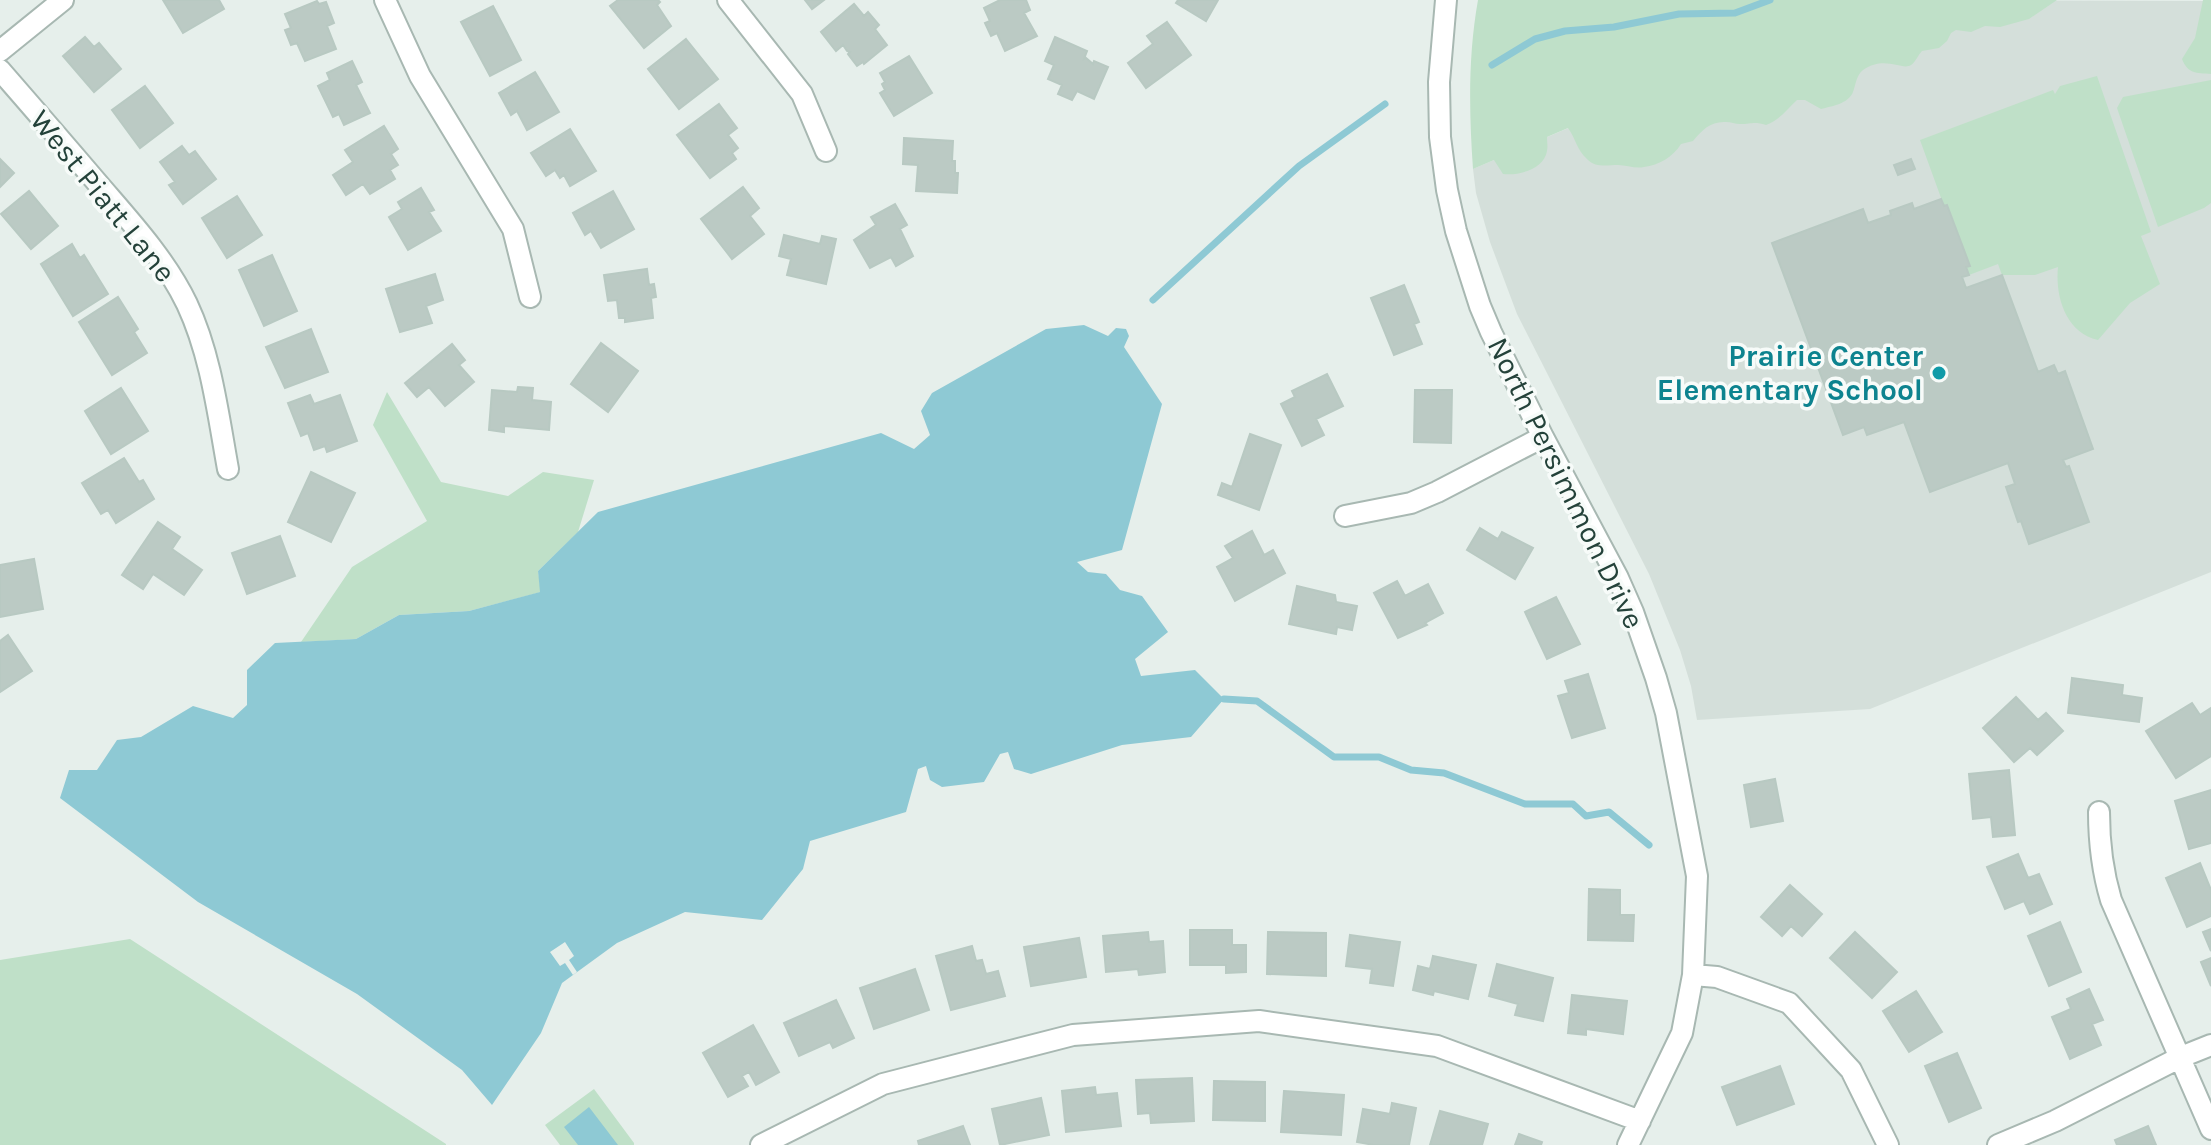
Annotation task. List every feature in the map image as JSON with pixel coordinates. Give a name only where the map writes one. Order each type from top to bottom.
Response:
[{"type":"street","points":[[0,51],[63,0]]},
{"type":"street","points":[[385,0],[420,76],[513,229],[530,297]]},
{"type":"street","points":[[728,0],[802,94],[826,151]]},
{"type":"street","name":"North Persimmon Drive","points":[[1446,0],[1439,82],[1440,137],[1456,231],[1491,332],[1633,612],[1660,690],[1697,876],[1693,975],[1682,1033],[1628,1145]]},
{"type":"street","name":"West Piatt Lane","points":[[0,70],[123,213],[170,274],[187,304],[201,343],[211,377],[228,469]]},
{"type":"street","points":[[1345,516],[1411,503],[1543,437]]},
{"type":"street","points":[[2099,812],[2103,874],[2111,900],[2211,1129]]},
{"type":"street","points":[[1693,975],[1717,977],[1789,1003],[1851,1070],[1888,1145]]},
{"type":"street","points":[[761,1145],[883,1084],[1073,1035],[1259,1021],[1437,1046],[1640,1121]]},
{"type":"street","points":[[1998,1145],[2055,1121],[2211,1045]]},
{"type":"shaded area","points":[[1867,0],[2211,1],[2211,572],[1870,709],[1697,720],[1680,650],[1649,574],[1517,314],[1490,242],[1476,193],[1473,169]]},
{"type":"green space","points":[[1478,0],[2057,0],[2029,19],[2000,27],[1985,26],[1971,32],[1956,30],[1939,48],[1922,51],[1911,65],[1885,63],[1871,66],[1859,75],[1851,96],[1839,104],[1821,109],[1805,100],[1797,100],[1780,117],[1766,125],[1721,122],[1711,125],[1693,141],[1681,144],[1665,160],[1655,164],[1638,168],[1595,164],[1581,152],[1568,128],[1547,137],[1545,157],[1536,167],[1503,174],[1494,160],[1473,169],[1470,84]]},
{"type":"green space","points":[[2203,0],[2211,0],[2211,74],[2190,70],[2182,59],[2195,38]]},
{"type":"green space","points":[[2097,76],[2151,232],[2141,236],[2160,284],[2130,303],[2098,340],[2077,330],[2064,311],[2058,289],[2058,267],[2035,275],[2002,275],[1998,264],[1969,275],[1966,267],[1970,266],[1920,140],[2053,90],[2055,94],[2060,86]]},
{"type":"green space","points":[[2211,80],[2211,203],[2158,227],[2117,108],[2123,97]]},
{"type":"green space","points":[[387,392],[441,482],[508,496],[543,472],[594,480],[578,532],[538,571],[541,592],[469,611],[399,615],[356,639],[301,642],[352,567],[427,521],[373,425]]},
{"type":"green space","points":[[130,939],[446,1145],[0,1145],[0,960]]},
{"type":"green space","points":[[594,1089],[634,1145],[560,1145],[545,1125]]},
{"type":"water","points":[[1084,325],[1108,336],[1116,328],[1126,329],[1129,336],[1124,347],[1162,404],[1122,550],[1077,562],[1088,572],[1106,574],[1120,590],[1142,596],[1168,632],[1135,659],[1141,676],[1195,670],[1224,699],[1191,737],[1122,745],[1031,774],[1014,769],[1008,752],[1000,754],[984,782],[942,787],[930,780],[926,766],[918,769],[906,812],[810,841],[803,869],[762,920],[685,912],[617,943],[562,983],[541,1033],[492,1105],[462,1070],[357,994],[198,902],[60,798],[69,770],[97,770],[117,740],[141,737],[193,706],[233,718],[247,705],[247,670],[275,643],[356,639],[399,615],[469,611],[540,592],[538,571],[598,512],[881,433],[914,449],[930,435],[921,411],[932,393],[1046,329]]},
{"type":"water","points":[[589,1107],[618,1145],[578,1145],[564,1127]]},
{"type":"pier","points":[[565,942],[574,956],[569,960],[577,972],[573,975],[565,963],[560,966],[550,952]]},
{"type":"building","points":[[163,0],[219,0],[224,9],[183,33]]},
{"type":"building","points":[[618,0],[658,0],[657,5],[671,26],[644,48],[610,6]]},
{"type":"building","points":[[805,0],[824,0],[812,9]]},
{"type":"building","points":[[1000,0],[1026,0],[1030,10],[1024,13],[1037,36],[1005,51],[997,33],[991,36],[985,23],[990,21],[984,8]]},
{"type":"building","points":[[1178,0],[1218,0],[1206,21],[1176,3]]},
{"type":"building","points":[[317,1],[319,4],[326,2],[334,23],[327,26],[336,49],[305,61],[297,43],[291,45],[285,30],[291,28],[285,14]]},
{"type":"building","points":[[854,4],[864,16],[868,12],[879,25],[875,29],[887,45],[857,66],[843,45],[836,51],[821,32]]},
{"type":"building","points":[[493,6],[521,60],[490,76],[461,22]]},
{"type":"building","points":[[1167,22],[1191,55],[1146,88],[1128,63],[1153,44],[1147,36]]},
{"type":"building","points":[[85,37],[94,47],[99,43],[121,69],[94,92],[63,56]]},
{"type":"building","points":[[1055,37],[1087,51],[1084,59],[1108,67],[1094,99],[1077,91],[1072,100],[1058,94],[1062,85],[1048,79],[1054,65],[1045,61]]},
{"type":"building","points":[[686,39],[718,79],[679,109],[648,69]]},
{"type":"building","points":[[909,56],[932,93],[894,116],[880,93],[885,90],[882,84],[885,82],[880,73]]},
{"type":"building","points":[[352,61],[362,82],[356,85],[370,113],[344,125],[339,114],[333,117],[318,86],[330,80],[327,73]]},
{"type":"building","points":[[535,72],[559,112],[527,130],[517,111],[511,115],[499,93]]},
{"type":"building","points":[[145,86],[173,123],[140,148],[112,110]]},
{"type":"building","points":[[719,104],[737,128],[728,135],[738,148],[732,153],[736,159],[710,178],[677,135]]},
{"type":"building","points":[[384,126],[398,149],[391,154],[398,165],[390,170],[395,179],[370,194],[363,184],[346,195],[333,175],[353,162],[345,150]]},
{"type":"building","points":[[570,129],[596,171],[570,186],[564,175],[560,178],[555,170],[546,176],[531,153]]},
{"type":"building","points":[[904,138],[953,141],[952,161],[955,161],[955,173],[958,173],[957,193],[916,191],[918,165],[903,164]]},
{"type":"building","points":[[182,146],[189,155],[195,151],[216,179],[183,204],[169,185],[175,182],[160,162]]},
{"type":"building","points":[[0,159],[14,173],[0,187]]},
{"type":"building","points":[[1911,159],[1915,169],[1898,175],[1894,165]]},
{"type":"building","points":[[743,187],[759,208],[750,216],[764,234],[732,259],[701,219]]},
{"type":"building","points":[[421,188],[434,210],[429,212],[441,231],[408,250],[389,217],[402,209],[398,202]]},
{"type":"building","points":[[29,191],[58,226],[31,249],[1,214]]},
{"type":"building","points":[[613,191],[634,229],[601,248],[591,231],[585,235],[573,213]]},
{"type":"building","points":[[237,196],[262,235],[227,258],[202,218]]},
{"type":"building","name":"Prairie Center Elementary School","points":[[1941,199],[1944,206],[1947,205],[1970,266],[1966,267],[1969,275],[1962,277],[1966,288],[2002,275],[2038,372],[2054,365],[2058,374],[2065,371],[2093,449],[2063,460],[2066,467],[2069,466],[2089,522],[2029,544],[2006,487],[2015,484],[2008,463],[1930,492],[1904,422],[1867,435],[1864,427],[1843,435],[1772,243],[1863,209],[1868,223],[1912,203],[1914,209]]},
{"type":"building","points":[[895,204],[907,225],[900,229],[913,256],[896,266],[891,257],[870,268],[854,240],[876,225],[871,217]]},
{"type":"building","points":[[784,235],[820,244],[822,236],[836,239],[826,284],[787,275],[791,259],[779,256]]},
{"type":"building","points":[[72,244],[80,258],[84,255],[108,294],[73,316],[41,264]]},
{"type":"building","points":[[272,255],[297,311],[264,326],[239,270]]},
{"type":"building","points":[[647,269],[649,285],[654,284],[656,297],[651,298],[653,318],[625,322],[625,318],[619,318],[617,300],[608,301],[604,275]]},
{"type":"building","points":[[435,274],[443,300],[426,306],[432,323],[400,332],[386,289]]},
{"type":"building","points":[[1404,285],[1419,322],[1414,324],[1422,344],[1394,355],[1371,298]]},
{"type":"building","points":[[118,297],[138,329],[134,332],[147,353],[112,375],[79,322]]},
{"type":"building","points":[[311,329],[328,372],[285,388],[266,347]]},
{"type":"building","points":[[601,343],[638,371],[608,412],[571,384]]},
{"type":"building","points":[[452,344],[465,360],[459,365],[474,382],[445,406],[429,387],[417,397],[405,383]]},
{"type":"building","points":[[1327,374],[1343,406],[1316,419],[1324,435],[1302,446],[1281,404],[1295,397],[1292,391]]},
{"type":"building","points":[[518,387],[533,388],[532,400],[551,402],[549,430],[504,426],[504,432],[489,430],[492,390],[517,392]]},
{"type":"building","points":[[121,388],[148,431],[111,454],[85,411]]},
{"type":"building","points":[[1415,390],[1452,390],[1451,443],[1414,442]]},
{"type":"building","points":[[310,395],[314,404],[340,395],[357,441],[327,452],[325,446],[314,450],[308,433],[301,436],[288,403]]},
{"type":"building","points":[[1250,434],[1281,445],[1259,510],[1218,495],[1222,483],[1232,487]]},
{"type":"building","points":[[124,458],[154,499],[116,523],[108,510],[101,514],[82,483]]},
{"type":"building","points":[[311,472],[355,493],[331,542],[288,522]]},
{"type":"building","points":[[158,522],[180,537],[172,549],[202,570],[184,595],[153,574],[143,589],[122,575]]},
{"type":"building","points":[[1480,528],[1498,539],[1502,532],[1533,548],[1515,579],[1467,550]]},
{"type":"building","points":[[1252,531],[1264,555],[1273,550],[1285,573],[1235,601],[1217,567],[1233,558],[1225,546]]},
{"type":"building","points":[[280,536],[295,576],[247,594],[232,553]]},
{"type":"building","points":[[34,559],[43,609],[0,617],[0,565]]},
{"type":"building","points":[[1397,581],[1405,596],[1428,584],[1443,613],[1425,623],[1427,625],[1398,638],[1374,593]]},
{"type":"building","points":[[1297,586],[1335,595],[1336,602],[1357,606],[1352,630],[1337,627],[1336,634],[1289,624]]},
{"type":"building","points":[[1556,597],[1580,644],[1547,659],[1525,612]]},
{"type":"building","points":[[8,635],[32,671],[0,692],[0,641]]},
{"type":"building","points":[[1588,674],[1605,728],[1572,738],[1558,696],[1569,693],[1565,681]]},
{"type":"building","points":[[2072,678],[2123,685],[2122,695],[2142,698],[2139,722],[2068,713]]},
{"type":"building","points":[[2016,697],[2038,720],[2046,713],[2063,731],[2037,755],[2030,748],[2014,762],[1983,728]]},
{"type":"building","points":[[2192,703],[2200,715],[2211,708],[2211,756],[2176,778],[2146,731]]},
{"type":"building","points":[[2009,770],[2015,835],[1993,837],[1991,817],[1973,819],[1969,774]]},
{"type":"building","points":[[1775,779],[1783,821],[1751,827],[1744,785]]},
{"type":"building","points":[[2211,790],[2211,843],[2189,849],[2175,801]]},
{"type":"building","points":[[2018,854],[2028,878],[2039,874],[2052,904],[2030,914],[2024,901],[2005,909],[1987,867]]},
{"type":"building","points":[[2200,863],[2211,890],[2211,916],[2187,927],[2166,878]]},
{"type":"building","points":[[1790,885],[1822,914],[1802,936],[1791,926],[1782,936],[1761,917]]},
{"type":"building","points":[[1589,889],[1620,890],[1620,915],[1634,915],[1633,941],[1588,940]]},
{"type":"building","points":[[2060,922],[2081,972],[2049,986],[2028,936]]},
{"type":"building","points":[[2211,929],[2211,951],[2203,932]]},
{"type":"building","points":[[1190,930],[1232,930],[1232,945],[1246,945],[1246,972],[1226,973],[1226,965],[1190,965]]},
{"type":"building","points":[[1148,932],[1149,942],[1163,941],[1165,972],[1139,975],[1138,969],[1106,972],[1103,936]]},
{"type":"building","points":[[1268,932],[1326,933],[1326,976],[1267,974]]},
{"type":"building","points":[[1855,932],[1897,972],[1872,998],[1830,958]]},
{"type":"building","points":[[1350,935],[1400,942],[1393,986],[1370,983],[1372,969],[1346,966]]},
{"type":"building","points":[[1079,938],[1086,977],[1031,986],[1024,947]]},
{"type":"building","points":[[972,946],[976,961],[982,960],[986,974],[998,971],[1005,996],[951,1010],[936,956]]},
{"type":"building","points":[[1433,956],[1476,965],[1468,999],[1434,991],[1433,995],[1413,990],[1418,966],[1430,969]]},
{"type":"building","points":[[2211,958],[2211,986],[2201,962]]},
{"type":"building","points":[[1497,964],[1553,978],[1543,1021],[1515,1015],[1518,1004],[1489,996]]},
{"type":"building","points":[[915,969],[929,1010],[874,1029],[860,988]]},
{"type":"building","points":[[2089,989],[2103,1020],[2092,1024],[2101,1045],[2070,1059],[2052,1017],[2071,1009],[2067,999]]},
{"type":"building","points":[[1916,991],[1942,1032],[1909,1052],[1883,1011]]},
{"type":"building","points":[[1572,995],[1627,1001],[1623,1034],[1586,1029],[1586,1035],[1568,1033]]},
{"type":"building","points":[[836,1000],[854,1038],[833,1048],[830,1042],[799,1056],[784,1023]]},
{"type":"building","points":[[753,1025],[779,1072],[756,1085],[749,1072],[742,1076],[748,1086],[728,1097],[703,1053]]},
{"type":"building","points":[[1957,1053],[1981,1108],[1949,1122],[1925,1066]]},
{"type":"building","points":[[1780,1066],[1794,1104],[1737,1125],[1722,1087]]},
{"type":"building","points":[[1192,1078],[1194,1121],[1151,1123],[1150,1113],[1138,1114],[1136,1080]]},
{"type":"building","points":[[1214,1081],[1265,1082],[1265,1121],[1213,1120]]},
{"type":"building","points":[[1095,1087],[1096,1095],[1117,1093],[1121,1126],[1066,1132],[1062,1091]]},
{"type":"building","points":[[1284,1091],[1344,1095],[1341,1135],[1281,1132]]},
{"type":"building","points":[[1041,1098],[1049,1135],[1000,1145],[992,1109]]},
{"type":"building","points":[[1392,1103],[1416,1108],[1409,1145],[1357,1142],[1363,1109],[1390,1114]]},
{"type":"building","points":[[1440,1111],[1488,1124],[1482,1145],[1430,1145]]},
{"type":"building","points":[[963,1126],[970,1145],[919,1145],[918,1141]]},
{"type":"building","points":[[2148,1126],[2156,1145],[2117,1145],[2115,1140]]},
{"type":"building","points":[[1519,1134],[1542,1142],[1541,1145],[1515,1145]]},
{"type":"waterway","points":[[1492,65],[1535,39],[1565,31],[1614,27],[1679,14],[1735,13],[1770,0]]},
{"type":"waterway","points":[[1153,300],[1299,166],[1385,104]]},
{"type":"waterway","points":[[1224,699],[1257,701],[1334,757],[1379,757],[1411,770],[1444,773],[1525,804],[1573,804],[1586,816],[1609,812],[1649,845]]},
{"type":"place","name":"Prairie Center Elementary School","points":[[1939,373]]}]
